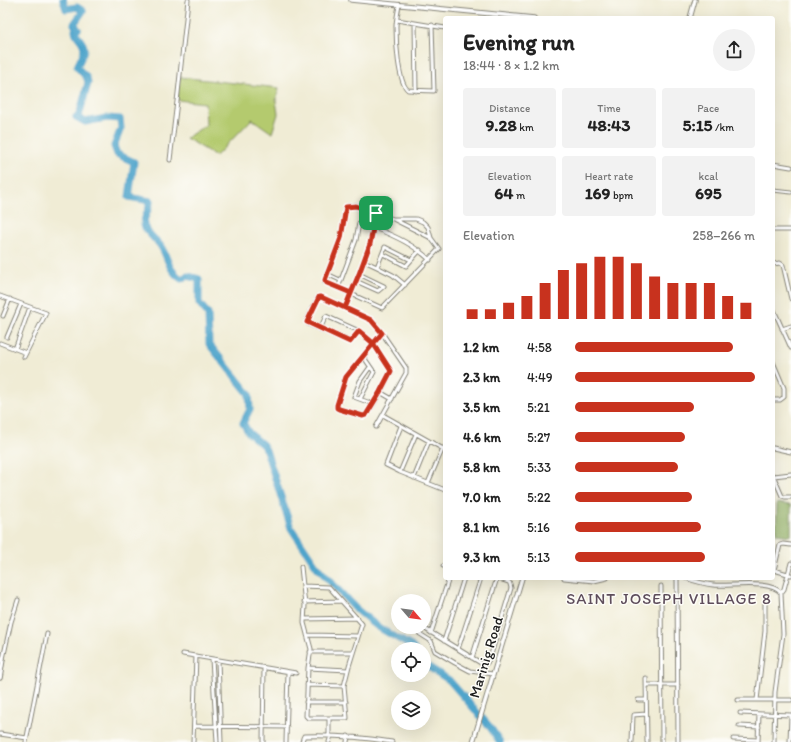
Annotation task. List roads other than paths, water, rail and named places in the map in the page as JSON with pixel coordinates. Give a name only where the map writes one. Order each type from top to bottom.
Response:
[{"type":"street","points":[[170,160],[188,0]]},
{"type":"street","points":[[351,0],[501,16]]},
{"type":"street","points":[[691,16],[695,0]]},
{"type":"street","points":[[399,5],[397,20],[397,47],[399,70],[406,90],[434,91],[432,25]]},
{"type":"street","points":[[397,20],[443,28]]},
{"type":"street","points":[[415,23],[416,91]]},
{"type":"street","points":[[775,164],[791,167]]},
{"type":"street","points":[[775,190],[791,192]]},
{"type":"street","points":[[393,219],[416,219],[423,222],[428,227],[431,238],[439,250],[382,308],[326,282],[327,274],[341,238],[346,207],[356,206],[393,219],[431,238]]},
{"type":"street","points":[[345,308],[370,244],[376,213]]},
{"type":"street","points":[[338,288],[356,240],[359,223],[373,227],[408,242],[420,250],[430,260]]},
{"type":"street","points":[[775,230],[791,230]]},
{"type":"street","points":[[377,267],[384,249],[386,248],[411,260]]},
{"type":"street","points":[[383,254],[406,266],[420,250]]},
{"type":"street","points":[[364,261],[393,275],[405,286]]},
{"type":"street","points":[[775,264],[780,263],[783,265],[791,299]]},
{"type":"street","points":[[327,274],[340,280]]},
{"type":"street","points":[[356,281],[378,291],[384,285],[359,274]]},
{"type":"street","points":[[0,296],[46,313],[24,357]]},
{"type":"street","points":[[359,331],[350,342],[307,322],[319,297],[371,320],[382,333],[407,370],[376,427]]},
{"type":"street","points":[[3,316],[10,299]]},
{"type":"street","points":[[7,337],[21,304]]},
{"type":"street","points":[[15,349],[30,308]]},
{"type":"street","points":[[775,313],[791,348]]},
{"type":"street","points":[[320,329],[326,316],[359,331],[373,343],[391,371],[373,404],[364,416],[337,408],[346,377],[373,343],[382,333]]},
{"type":"street","points":[[782,329],[791,326]]},
{"type":"street","points":[[0,343],[26,353]]},
{"type":"street","points":[[360,399],[374,372],[363,356]]},
{"type":"street","points":[[370,367],[360,381],[354,395],[355,398],[373,404]]},
{"type":"street","points":[[775,367],[784,388],[784,397],[780,400],[775,400]]},
{"type":"street","points":[[380,392],[392,399]]},
{"type":"street","points":[[383,415],[443,448]]},
{"type":"street","points":[[401,426],[386,465],[414,478],[443,488]]},
{"type":"street","points":[[400,472],[416,434]]},
{"type":"street","points":[[414,478],[429,441]]},
{"type":"street","points":[[775,448],[791,452]]},
{"type":"street","points":[[428,483],[443,451]]},
{"type":"street","points":[[775,475],[791,474]]},
{"type":"street","points":[[775,480],[782,496],[791,497]]},
{"type":"street","points":[[775,566],[780,545],[791,545]]},
{"type":"street","points":[[774,742],[775,700],[783,634],[781,593],[784,589],[789,574],[791,563]]},
{"type":"street","points":[[301,567],[304,623],[310,645],[306,718],[348,718],[344,686],[362,624],[329,587],[303,586]]},
{"type":"street","points":[[775,570],[789,574]]},
{"type":"street","points":[[448,580],[431,633],[484,665],[490,658],[511,588],[509,582],[502,580]]},
{"type":"street","points":[[444,641],[463,580]]},
{"type":"street","points":[[458,649],[480,580]]},
{"type":"street","points":[[472,658],[495,580]]},
{"type":"street","name":"Marinig Road","points":[[473,742],[521,580]]},
{"type":"street","points":[[584,580],[598,580]]},
{"type":"street","points":[[678,580],[678,742]]},
{"type":"street","points":[[693,580],[714,585],[760,585],[777,589],[781,593]]},
{"type":"street","points":[[661,586],[662,742]]},
{"type":"street","points":[[0,678],[2,659],[18,600]]},
{"type":"street","points":[[304,602],[341,601]]},
{"type":"street","points":[[756,700],[765,631],[765,603]]},
{"type":"street","points":[[304,619],[358,618]]},
{"type":"street","points":[[0,734],[27,740],[48,634]]},
{"type":"street","points":[[420,634],[431,641],[435,650],[455,663],[470,671],[493,674]]},
{"type":"street","points":[[307,635],[358,636]]},
{"type":"street","points":[[310,652],[353,652]]},
{"type":"street","points":[[183,654],[288,672],[296,672]]},
{"type":"street","points":[[193,742],[196,656]]},
{"type":"street","points":[[212,659],[217,742]]},
{"type":"street","points":[[218,660],[221,742]]},
{"type":"street","points":[[263,742],[264,668]]},
{"type":"street","points":[[308,668],[348,670]]},
{"type":"street","points":[[286,742],[288,672]]},
{"type":"street","points":[[646,678],[647,742]]},
{"type":"street","points":[[308,685],[344,686]]},
{"type":"street","points":[[646,685],[678,685]]},
{"type":"street","points":[[638,700],[646,700]]},
{"type":"street","points":[[738,700],[791,700]]},
{"type":"street","points":[[306,702],[346,702]]},
{"type":"street","points":[[740,712],[791,715],[790,742]]},
{"type":"street","points":[[632,742],[633,714],[646,714]]},
{"type":"street","points":[[733,740],[758,741],[759,714]]},
{"type":"street","points":[[329,719],[330,742]]},
{"type":"street","points":[[194,726],[287,727]]},
{"type":"street","points":[[739,726],[758,727]]},
{"type":"street","points":[[302,742],[302,738],[304,736],[348,736],[392,742]]},
{"type":"street","points":[[346,742],[348,736]]},
{"type":"street","points":[[364,742],[366,738]]},
{"type":"waterway","points":[[63,0],[66,9],[77,7],[83,11],[74,24],[78,29],[75,30],[76,33],[84,46],[84,52],[77,67],[87,78],[88,83],[79,116],[76,117],[85,122],[107,118],[120,119],[121,128],[114,146],[117,154],[134,162],[129,197],[150,201],[144,225],[147,231],[160,245],[176,275],[181,279],[188,276],[199,279],[199,303],[208,314],[209,344],[249,394],[250,409],[243,423],[249,433],[263,445],[266,450],[291,528],[317,567],[355,608],[378,627],[404,642]]},
{"type":"waterway","points":[[431,668],[449,680],[490,727],[500,742]]},
{"type":"district","name":"SAINT JOSEPH VILLAGE 8","points":[[669,598]]}]
